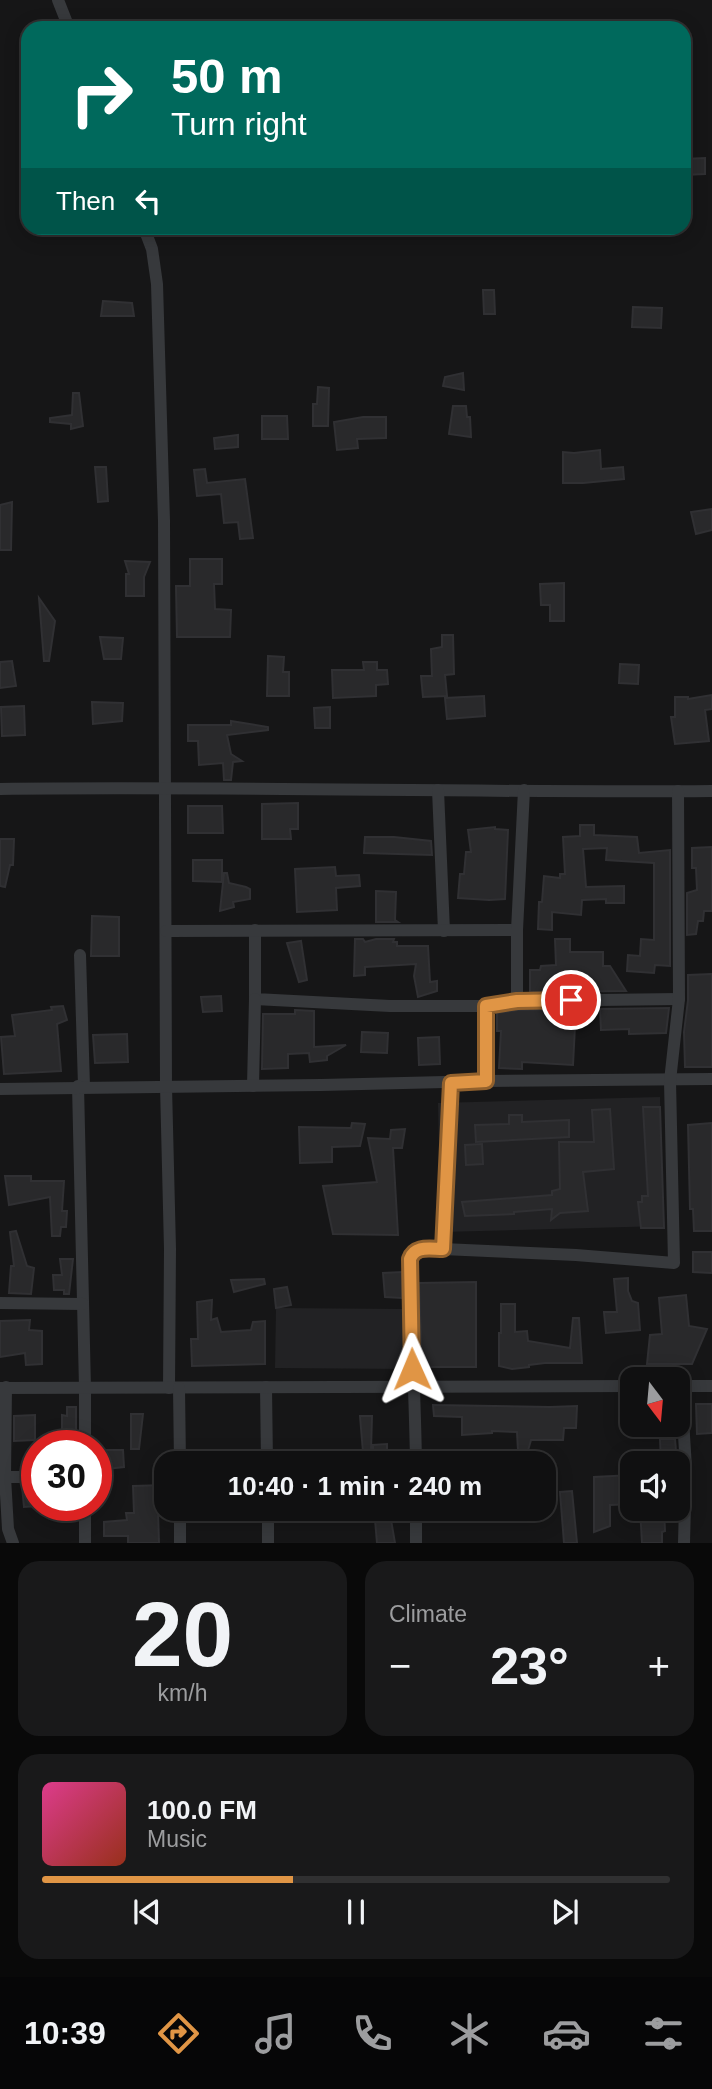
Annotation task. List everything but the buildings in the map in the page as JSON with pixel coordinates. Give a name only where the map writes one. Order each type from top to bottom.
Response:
[{"type":"street","points":[[58,0],[66,21]]},
{"type":"street","points":[[147,235],[152,249],[157,284],[164,521],[166,1086],[174,1388],[179,1451]]},
{"type":"street","points":[[0,789],[165,787],[280,790],[712,791]]},
{"type":"street","points":[[438,790],[444,931]]},
{"type":"street","points":[[517,1001],[517,930],[524,790]]},
{"type":"street","points":[[416,1451],[410,1259],[416,1250],[576,1255],[674,1263],[670,1081],[679,999],[678,791]]},
{"type":"street","points":[[253,1086],[255,930]]},
{"type":"street","points":[[166,931],[517,930]]},
{"type":"street","points":[[80,955],[85,1430]]},
{"type":"street","points":[[256,999],[390,1006],[486,1006],[517,1001],[679,999]]},
{"type":"street","points":[[486,1006],[486,1081]]},
{"type":"street","points":[[0,1089],[712,1079]]},
{"type":"street","points":[[443,1249],[451,1083]]},
{"type":"street","points":[[0,1303],[83,1304]]},
{"type":"street","points":[[13,1543],[8,1529],[2,1477],[3,1387],[620,1386]]},
{"type":"street","points":[[690,1386],[712,1386]]},
{"type":"street","points":[[266,1387],[267,1451]]},
{"type":"street","points":[[683,1437],[686,1468],[684,1543]]},
{"type":"street","points":[[2,1477],[21,1477]]},
{"type":"street","points":[[85,1521],[85,1543]]},
{"type":"street","points":[[180,1521],[180,1543]]},
{"type":"street","points":[[268,1521],[268,1543]]},
{"type":"street","points":[[416,1521],[416,1543]]},
{"type":"shaded area","points":[[660,1097],[663,1226],[441,1232],[438,1103]]},
{"type":"shaded area","points":[[276,1308],[403,1309],[409,1369],[275,1368]]},
{"type":"route","points":[[412,1369],[410,1259],[416,1250],[443,1249],[451,1083],[486,1081],[486,1006],[517,1001],[571,1000]]}]
